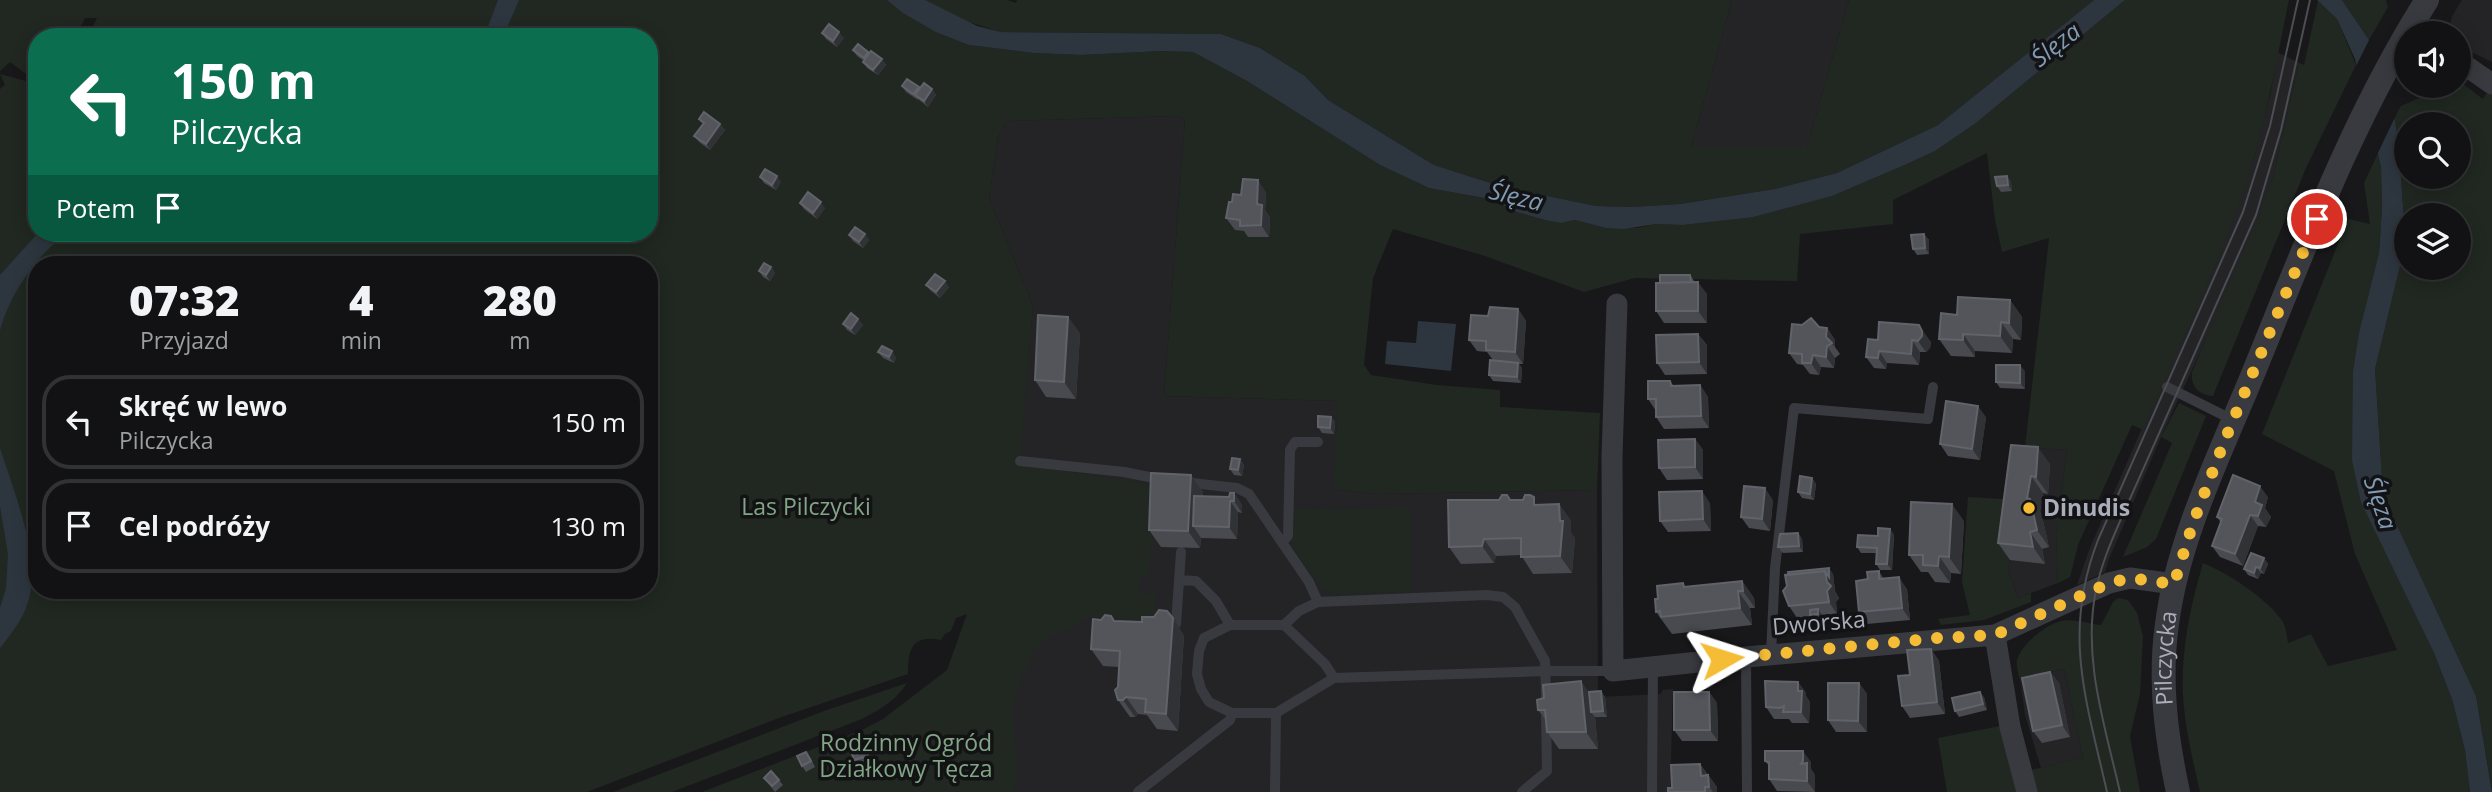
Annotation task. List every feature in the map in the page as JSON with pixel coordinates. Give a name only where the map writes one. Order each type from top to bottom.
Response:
[{"type":"street","points":[[2420,21],[2427,0]]},
{"type":"street","name":"Pilczycka","points":[[2178,792],[2165,723],[2162,680],[2166,624],[2174,584],[2193,523],[2233,420],[2336,176],[2363,115],[2394,65]]},
{"type":"street","points":[[2471,69],[2492,84]]},
{"type":"street","points":[[1613,671],[1612,456],[1617,304]]},
{"type":"street","name":"Dworska","points":[[1613,671],[1938,638],[1995,635],[2109,583],[2130,578],[2174,584]]},
{"type":"street","points":[[1995,635],[2010,727],[2027,792]]},
{"type":"lane","points":[[1771,654],[1775,568],[1794,408],[1928,419],[1933,387]]},
{"type":"lane","points":[[2167,387],[2233,420]]},
{"type":"lane","points":[[1282,542],[1288,536],[1290,450],[1294,442],[1318,442]]},
{"type":"lane","points":[[1020,461],[1237,488],[1249,494],[1309,582],[1318,603]]},
{"type":"lane","points":[[1176,624],[1181,552]]},
{"type":"lane","points":[[1179,580],[1196,581],[1216,601],[1230,625]]},
{"type":"lane","points":[[1522,792],[1547,771],[1546,671],[1545,661],[1515,607],[1503,597],[1487,595],[1318,603],[1300,611],[1284,625],[1230,625],[1204,638],[1199,651],[1197,674],[1201,689],[1209,702],[1232,713],[1276,713],[1334,678],[1546,671],[1613,671]]},
{"type":"lane","points":[[1284,625],[1325,664],[1334,678]]},
{"type":"lane","points":[[1746,657],[1747,792]]},
{"type":"lane","points":[[1652,792],[1653,668]]},
{"type":"lane","points":[[1138,792],[1230,720],[1232,713]]},
{"type":"lane","points":[[1275,792],[1276,713]]},
{"type":"shaded area","points":[[1732,0],[1849,0],[1807,147],[1691,147]]},
{"type":"shaded area","points":[[2462,0],[2492,0],[2492,62],[2471,52],[2471,21],[2451,21]]},
{"type":"shaded area","points":[[2277,52],[2299,63],[2273,177],[2260,216],[2161,437],[2105,572],[2077,585],[2089,550],[2234,216],[2254,157],[2271,91]]},
{"type":"shaded area","points":[[1174,116],[1185,119],[1164,396],[1338,401],[1334,489],[1377,494],[1597,490],[1598,697],[1661,694],[1663,690],[1673,689],[1670,792],[967,792],[1019,465],[1033,306],[989,198],[998,138],[1006,121]]},
{"type":"shaded area","points":[[2025,447],[2067,450],[2056,533],[2058,583],[2018,598],[2008,571]]},
{"type":"shaded area","points":[[2064,669],[2083,758],[2041,768],[2025,715],[2020,679]]},
{"type":"green space","points":[[0,0],[1007,0],[1016,3],[1017,0],[1732,0],[1691,147],[1807,147],[1849,0],[2094,0],[1938,125],[1837,173],[1775,189],[1680,204],[1631,207],[1596,206],[1503,187],[1434,165],[1328,100],[1305,76],[1260,48],[1221,34],[1001,32],[972,23],[969,45],[1034,53],[1081,55],[1193,52],[1247,81],[1380,165],[1429,188],[1490,199],[1517,212],[1545,220],[1561,223],[1575,220],[1606,228],[1637,228],[1656,224],[1683,225],[1724,220],[1832,196],[1935,151],[1976,123],[2125,0],[2289,0],[2254,157],[2231,227],[2143,430],[2132,425],[2078,545],[2070,577],[2058,583],[2056,533],[2067,450],[2025,447],[2049,238],[2002,252],[1995,220],[1987,153],[1893,200],[1893,224],[1800,234],[1797,281],[1635,278],[1584,292],[1485,256],[1393,229],[1373,278],[1364,365],[1371,375],[1437,385],[1500,390],[1500,407],[1600,413],[1597,490],[1377,494],[1333,489],[1338,401],[1164,396],[1185,119],[1174,116],[1006,121],[998,138],[989,198],[1033,306],[1020,464],[1158,486],[1148,575],[1141,575],[1138,593],[1156,595],[1154,621],[1088,617],[1077,626],[1049,636],[1033,654],[1012,709],[1018,777],[1013,792],[702,792],[862,730],[883,719],[947,670],[967,614],[956,618],[951,631],[941,640],[924,639],[914,645],[909,657],[908,674],[776,719],[587,792],[0,792],[0,89],[5,85],[0,74],[28,82],[28,242],[658,242],[658,28],[92,28],[97,18],[85,18],[80,28],[28,28],[28,76],[10,62],[0,71]]},
{"type":"green space","points":[[2342,0],[2386,0],[2388,7],[2369,40]]},
{"type":"green space","points":[[2318,1],[2337,19],[2356,65],[2306,168],[2213,396],[2208,395],[2194,386],[2192,372],[2273,177],[2299,63],[2304,65]]},
{"type":"green space","points":[[2471,90],[2483,99],[2488,91],[2492,92],[2492,790],[2476,696],[2383,495],[2375,369],[2397,280],[2471,280],[2471,203],[2403,203],[2402,189],[2471,189],[2471,112],[2398,112],[2401,106],[2419,98],[2471,98]]},
{"type":"green space","points":[[2378,153],[2382,208],[2379,253],[2364,315],[2362,502],[2434,653],[2452,699],[2465,750],[2470,792],[2200,792],[2186,720],[2183,662],[2187,629],[2203,563],[2224,573],[2268,604],[2283,622],[2288,643],[2311,634],[2328,666],[2397,650],[2355,554],[2334,471],[2262,434],[2348,219],[2370,224],[2364,183]]},
{"type":"green space","points":[[2179,403],[2206,416],[2156,539],[2147,547],[2123,557],[2172,443],[2161,437]]},
{"type":"green space","points":[[1968,497],[2018,500],[2008,571],[2018,598],[2031,593],[2031,602],[1984,620],[1941,625],[1938,619],[1970,615],[1962,582]]},
{"type":"green space","points":[[1410,507],[1411,591],[1334,595],[1320,587],[1292,547],[1295,508],[1338,510]]},
{"type":"green space","points":[[2118,598],[2128,600],[2137,613],[2143,637],[2140,694],[2130,736],[2140,792],[2037,792],[2031,770],[2083,758],[2064,669],[2020,679],[2018,657],[2030,640],[2055,623],[2070,620],[2101,625]]},
{"type":"green space","points":[[907,683],[893,699],[862,719],[672,792],[613,792],[824,711]]},
{"type":"green space","points":[[2000,726],[2017,792],[1947,792],[1938,738]]},
{"type":"water","points":[[498,0],[519,0],[507,28],[487,28]]},
{"type":"water","name":"Ślęza","points":[[887,0],[925,0],[977,26],[1001,32],[1221,34],[1260,48],[1305,76],[1328,100],[1434,165],[1503,187],[1596,206],[1631,207],[1680,204],[1775,189],[1837,173],[1938,125],[2094,0],[2125,0],[1976,123],[1935,151],[1907,164],[1832,196],[1753,217],[1624,229],[1606,228],[1575,220],[1561,223],[1545,220],[1517,212],[1490,199],[1429,188],[1380,165],[1247,81],[1193,52],[1081,55],[1034,53],[969,45],[936,32],[903,13]]},
{"type":"water","name":"Ślęza","points":[[2317,0],[2342,0],[2369,40],[2388,87],[2394,117],[2394,189],[2402,189],[2403,203],[2394,203],[2394,280],[2397,280],[2375,369],[2383,495],[2476,696],[2492,792],[2470,792],[2465,750],[2452,699],[2434,653],[2361,502],[2352,460],[2353,372],[2359,333],[2379,253],[2381,167],[2355,59],[2337,19]]},
{"type":"water","points":[[30,242],[56,242],[42,256],[28,256],[28,273],[11,302],[0,330],[0,275]]},
{"type":"water","points":[[1418,321],[1456,324],[1451,371],[1385,364],[1387,341],[1416,343]]},
{"type":"water","points":[[0,448],[28,541],[29,599],[16,626],[0,648],[0,608],[6,588],[8,554],[0,506]]},
{"type":"pier","points":[[2371,36],[2392,86],[2397,112],[2394,112],[2394,119],[2375,159],[2354,70]]},
{"type":"building","points":[[829,24],[839,32],[833,41],[822,33]]},
{"type":"building","points":[[858,44],[868,52],[864,58],[853,50]]},
{"type":"building","points":[[871,51],[882,59],[873,70],[863,62]]},
{"type":"building","points":[[907,79],[919,87],[913,94],[902,86]]},
{"type":"building","points":[[924,83],[932,89],[924,101],[915,95]]},
{"type":"building","points":[[704,112],[720,124],[706,144],[694,136],[704,123],[699,119]]},
{"type":"building","points":[[765,169],[777,176],[772,185],[760,177]]},
{"type":"building","points":[[2007,176],[2008,185],[1997,186],[1995,177]]},
{"type":"building","points":[[1243,179],[1258,180],[1257,204],[1262,205],[1261,225],[1240,226],[1240,220],[1226,218],[1233,194],[1241,195]]},
{"type":"building","points":[[808,192],[821,202],[813,213],[800,203]]},
{"type":"building","points":[[855,227],[865,234],[859,242],[849,235]]},
{"type":"building","points":[[1924,234],[1925,248],[1913,249],[1911,235]]},
{"type":"building","points":[[764,263],[771,267],[766,275],[759,271]]},
{"type":"building","points":[[935,274],[945,281],[936,292],[926,285]]},
{"type":"building","points":[[1660,275],[1690,275],[1691,282],[1660,283]]},
{"type":"building","points":[[1698,282],[1698,311],[1656,311],[1656,283]]},
{"type":"building","points":[[1958,297],[2010,300],[2009,323],[2001,322],[2000,336],[1963,334],[1963,340],[1939,339],[1941,313],[1957,315]]},
{"type":"building","points":[[1490,307],[1518,309],[1515,352],[1486,350],[1486,341],[1469,340],[1471,315],[1488,316]]},
{"type":"building","points":[[851,313],[858,319],[851,329],[843,324]]},
{"type":"building","points":[[1038,315],[1068,317],[1064,382],[1035,380]]},
{"type":"building","points":[[1811,318],[1819,327],[1827,328],[1826,337],[1832,343],[1827,346],[1826,357],[1813,355],[1811,363],[1802,363],[1802,354],[1789,353],[1792,324],[1802,325]]},
{"type":"building","points":[[1879,322],[1919,325],[1922,336],[1918,341],[1912,340],[1911,354],[1879,351],[1878,358],[1866,357],[1868,339],[1878,340]]},
{"type":"building","points":[[1698,334],[1699,362],[1657,363],[1656,335]]},
{"type":"building","points":[[882,346],[892,351],[889,357],[878,352]]},
{"type":"building","points":[[1490,360],[1518,363],[1517,377],[1489,375]]},
{"type":"building","points":[[1996,365],[2020,365],[2020,383],[1996,382]]},
{"type":"building","points":[[1648,381],[1670,381],[1671,386],[1700,385],[1701,416],[1656,417],[1656,399],[1648,399]]},
{"type":"building","points":[[1946,401],[1978,406],[1972,449],[1940,444]]},
{"type":"building","points":[[1318,416],[1331,417],[1330,428],[1318,427]]},
{"type":"building","points":[[1695,439],[1695,467],[1659,468],[1658,440]]},
{"type":"building","points":[[2011,445],[2038,447],[2036,477],[2031,476],[2027,498],[2030,499],[2037,530],[2030,532],[2033,547],[1998,543]]},
{"type":"building","points":[[1232,458],[1240,459],[1238,470],[1230,469]]},
{"type":"building","points":[[1151,473],[1191,475],[1188,531],[1149,530]]},
{"type":"building","points":[[2233,475],[2260,486],[2255,502],[2262,505],[2258,516],[2250,515],[2235,554],[2212,546],[2222,519],[2217,517]]},
{"type":"building","points":[[1800,476],[1812,478],[1810,494],[1798,492]]},
{"type":"building","points":[[1744,486],[1765,488],[1762,519],[1741,517]]},
{"type":"building","points":[[1702,491],[1703,519],[1660,521],[1659,492]]},
{"type":"building","points":[[1230,493],[1234,493],[1234,501],[1230,501],[1229,527],[1193,526],[1194,496],[1229,497]]},
{"type":"building","points":[[1502,495],[1507,495],[1510,500],[1523,500],[1525,495],[1530,495],[1534,497],[1534,505],[1559,504],[1560,521],[1563,521],[1560,556],[1521,557],[1521,538],[1484,539],[1482,546],[1449,547],[1448,500],[1499,500]]},
{"type":"building","points":[[1911,502],[1952,504],[1949,557],[1939,556],[1938,566],[1923,565],[1923,555],[1909,555]]},
{"type":"building","points":[[1878,528],[1890,529],[1887,564],[1876,564],[1877,548],[1857,547],[1858,535],[1878,536]]},
{"type":"building","points":[[1798,533],[1799,546],[1778,547],[1780,534]]},
{"type":"building","points":[[2251,553],[2264,558],[2260,568],[2256,567],[2254,573],[2244,569]]},
{"type":"building","points":[[1829,568],[1829,577],[1825,571],[1789,575],[1788,572]]},
{"type":"building","points":[[1825,571],[1827,582],[1831,586],[1827,591],[1829,602],[1789,606],[1783,591],[1787,586],[1785,575]]},
{"type":"building","points":[[1879,571],[1879,579],[1899,577],[1902,608],[1859,612],[1856,581],[1868,579],[1867,572]]},
{"type":"building","points":[[1742,581],[1743,591],[1738,591],[1740,608],[1661,617],[1660,611],[1656,612],[1657,586],[1683,583],[1684,587]]},
{"type":"building","points":[[1818,609],[1818,614],[1810,615],[1810,610]]},
{"type":"building","points":[[1159,610],[1167,611],[1173,618],[1166,714],[1145,712],[1146,699],[1126,697],[1118,700],[1115,690],[1118,687],[1120,651],[1091,649],[1093,619],[1101,620],[1105,615],[1111,616],[1114,621],[1142,622],[1142,617],[1154,617]]},
{"type":"building","points":[[1931,649],[1937,702],[1902,706],[1898,676],[1910,675],[1907,650]]},
{"type":"building","points":[[2050,672],[2062,725],[2033,731],[2022,678]]},
{"type":"building","points":[[1581,681],[1586,732],[1547,732],[1545,710],[1538,710],[1537,700],[1544,698],[1543,685]]},
{"type":"building","points":[[1765,681],[1798,682],[1798,691],[1802,691],[1801,712],[1783,712],[1784,706],[1766,707]]},
{"type":"building","points":[[1828,683],[1859,683],[1858,721],[1828,720]]},
{"type":"building","points":[[1601,691],[1603,711],[1591,712],[1589,692]]},
{"type":"building","points":[[1674,692],[1709,692],[1710,730],[1674,730]]},
{"type":"building","points":[[1980,692],[1983,704],[1955,711],[1952,698]]},
{"type":"building","points":[[863,740],[868,756],[854,760],[849,744]]},
{"type":"building","points":[[1765,751],[1803,751],[1801,764],[1807,763],[1807,781],[1769,779],[1769,762],[1765,761]]},
{"type":"building","points":[[806,752],[811,761],[802,766],[797,756]]},
{"type":"building","points":[[1700,764],[1701,776],[1708,775],[1709,787],[1705,787],[1705,792],[1668,792],[1668,788],[1672,788],[1671,765]]},
{"type":"building","points":[[771,771],[779,780],[772,786],[764,778]]},
{"type":"tram line","points":[[2107,792],[2085,696],[2081,666],[2079,636],[2087,574],[2098,540],[2243,212],[2270,126],[2298,0]]},
{"type":"tram line","points":[[2120,792],[2093,666],[2092,615],[2098,581],[2117,528],[2256,215],[2281,130],[2310,0]]},
{"type":"place","name":"Dinudis","points":[[2029,508]]},
{"type":"route","points":[[1722,659],[1995,635],[2082,593],[2121,579],[2174,584],[2193,523],[2224,442],[2317,219]]},
{"type":"park label","name":"Las Pilczycki","points":[[806,507]]},
{"type":"park label","name":"Rodzinny Ogród Działkowy Tęcza","points":[[906,756]]}]
